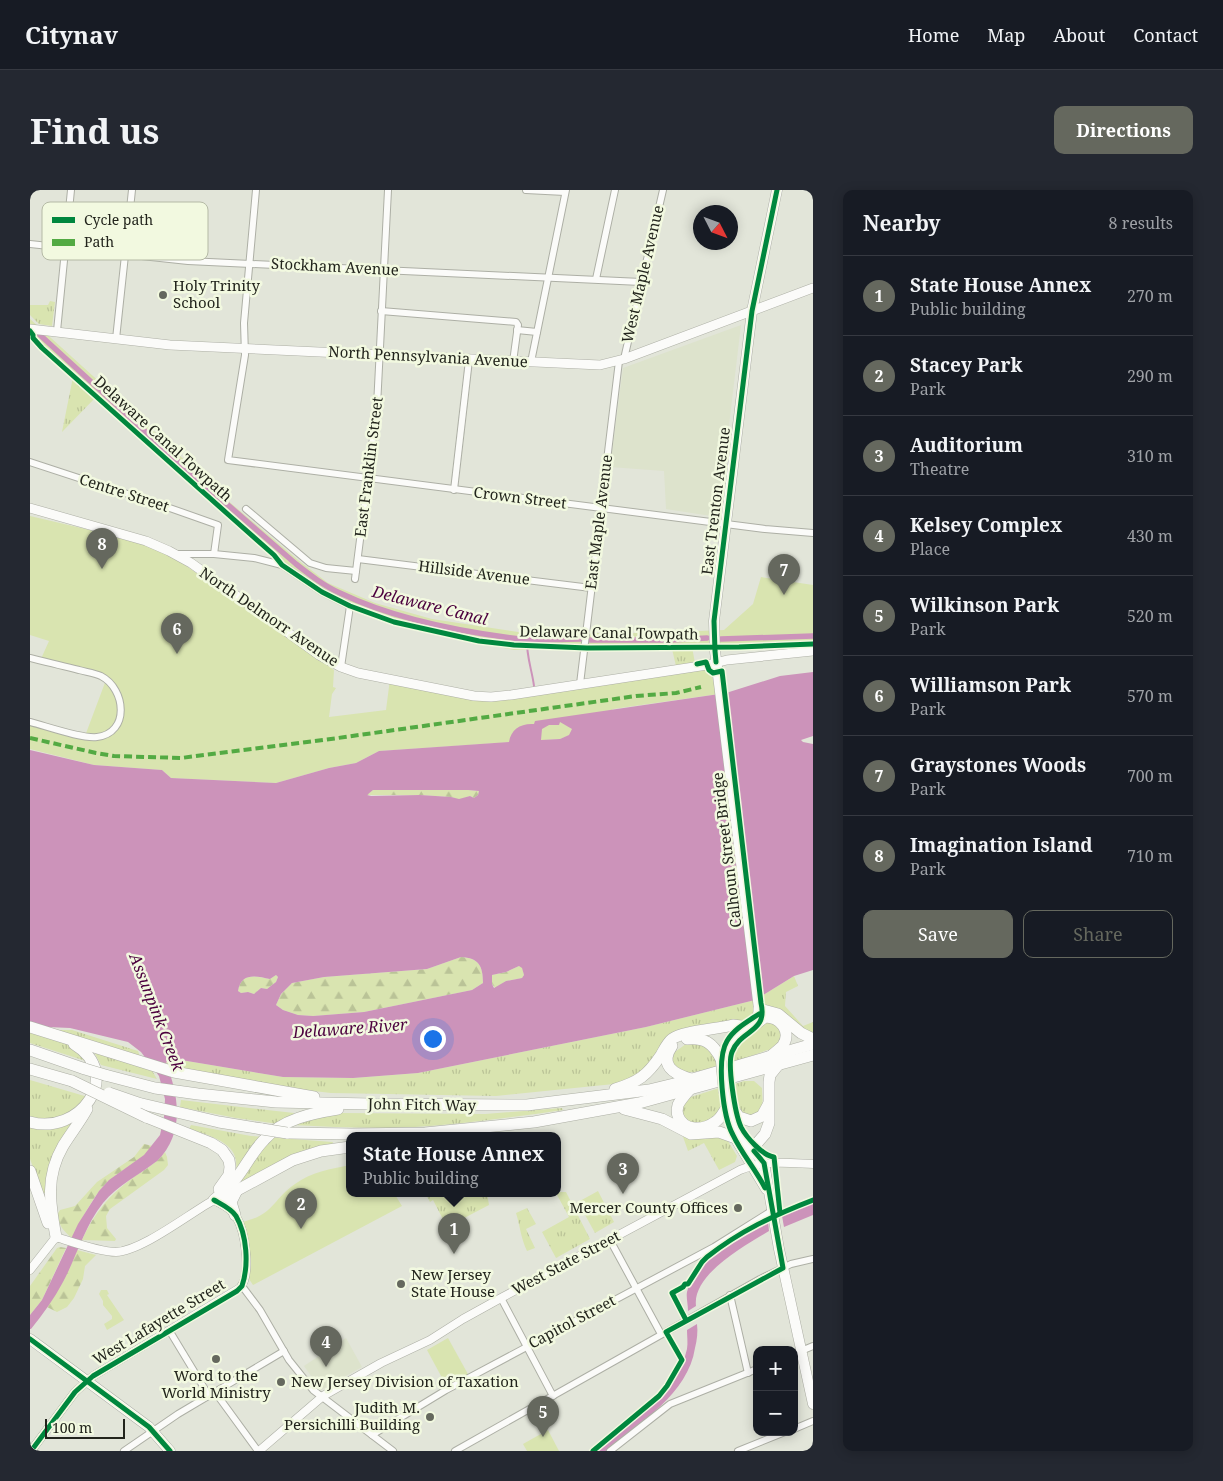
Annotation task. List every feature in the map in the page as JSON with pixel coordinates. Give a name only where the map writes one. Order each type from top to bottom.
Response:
[{"type":"highway","points":[[759,1009],[778,1014],[801,1034],[813,1040]]},
{"type":"highway","points":[[590,1097],[634,1082],[643,1077],[652,1069],[669,1042],[677,1036],[733,1025],[747,1026],[768,1017],[778,1020],[785,1029],[785,1039],[774,1061],[770,1075],[768,1129],[752,1149]]},
{"type":"highway","points":[[30,1027],[185,1074],[353,1104]]},
{"type":"highway","points":[[60,1239],[50,1201],[51,1178],[59,1154],[84,1115],[96,1085],[93,1064],[82,1049],[62,1037]]},
{"type":"highway","points":[[723,1060],[715,1048],[707,1041],[692,1039],[677,1042],[668,1052],[668,1064],[676,1074],[691,1084],[679,1102],[677,1108],[679,1119],[687,1127],[696,1128],[710,1125],[720,1118],[728,1108],[743,1120],[751,1121],[762,1116],[768,1105]]},
{"type":"highway","name":"John Fitch Way","points":[[30,1050],[105,1075],[140,1084],[198,1094],[276,1102],[527,1105],[649,1090],[743,1075],[813,1044]]},
{"type":"highway","name":"John Fitch Way","points":[[436,1132],[534,1122],[620,1108],[691,1084],[774,1061],[813,1055]]},
{"type":"highway","points":[[30,1069],[69,1080],[157,1122],[218,1147],[225,1153],[230,1167],[229,1175],[218,1190],[214,1200]]},
{"type":"highway","points":[[30,1073],[69,1080]]},
{"type":"highway","points":[[743,1075],[758,1080],[768,1092]]},
{"type":"highway","name":"John Fitch Way","points":[[69,1080],[154,1108],[199,1118],[287,1132],[346,1134]]},
{"type":"highway","points":[[30,1122],[50,1125],[63,1121],[77,1113],[91,1100]]},
{"type":"highway","points":[[214,1200],[234,1182],[264,1139],[282,1126],[320,1112],[392,1104]]},
{"type":"highway","points":[[620,1108],[657,1117],[691,1134],[719,1132],[733,1136]]},
{"type":"highway","points":[[461,1132],[482,1128]]},
{"type":"highway","points":[[214,1200],[223,1199],[278,1166],[293,1160],[321,1151],[346,1148]]},
{"type":"highway","points":[[30,1172],[48,1223],[60,1239]]},
{"type":"highway","points":[[235,1215],[232,1202],[236,1192]]},
{"type":"main road","name":"East Trenton Avenue","points":[[721,693],[714,650],[714,627],[725,523],[752,311],[777,190]]},
{"type":"main road","name":"North Pennsylvania Avenue","points":[[30,328],[170,345],[593,365],[622,360],[813,288]]},
{"type":"main road","name":"North Delmorr Avenue","points":[[30,508],[146,542],[176,554],[319,655],[341,667],[358,673],[478,696],[504,696],[727,660],[813,651]]},
{"type":"main road","name":"Calhoun Street Bridge","points":[[721,693],[759,1009]]},
{"type":"main road","points":[[759,1009],[733,1042],[723,1060],[733,1136],[770,1199]]},
{"type":"main road","points":[[728,1108],[740,1135],[764,1163],[797,1346]]},
{"type":"main road","points":[[30,1338],[88,1380],[154,1432],[170,1451]]},
{"type":"main road","points":[[798,1353],[813,1404]]},
{"type":"street","points":[[244,349],[248,263],[256,190]]},
{"type":"street","name":"East Franklin Street","points":[[355,579],[378,406],[388,190]]},
{"type":"street","points":[[526,190],[566,191],[531,362]]},
{"type":"street","points":[[596,279],[615,190]]},
{"type":"street","name":"West Maple Avenue","points":[[622,360],[663,190]]},
{"type":"street","points":[[57,331],[64,260]]},
{"type":"street","points":[[116,339],[125,260]]},
{"type":"street","name":"Stockham Avenue","points":[[188,260],[641,282]]},
{"type":"street","points":[[381,311],[516,322],[518,325],[513,362]]},
{"type":"street","points":[[517,330],[537,332]]},
{"type":"street","name":"Crown Street","points":[[244,349],[245,355],[228,460],[454,490],[813,533]]},
{"type":"street","points":[[454,490],[469,360]]},
{"type":"street","name":"East Maple Avenue","points":[[580,684],[600,508],[622,360]]},
{"type":"street","name":"Centre Street","points":[[30,462],[164,506],[218,526],[214,554]]},
{"type":"street","points":[[246,509],[310,563],[326,568],[356,571]]},
{"type":"street","points":[[176,554],[214,554],[254,558],[282,565],[322,592],[350,606],[341,667]]},
{"type":"street","name":"Hillside Avenue","points":[[358,559],[591,588]]},
{"type":"street","points":[[30,658],[100,676],[111,685],[118,696],[122,715],[114,729],[105,736],[99,737],[85,736],[30,722]]},
{"type":"street","name":"West State Street","points":[[258,1451],[322,1396],[381,1363],[436,1336],[501,1298],[751,1166],[764,1163],[813,1164]]},
{"type":"street","points":[[30,1270],[60,1239],[116,1252],[133,1248],[142,1245],[214,1200],[235,1215],[243,1235],[246,1252],[242,1286],[260,1310],[284,1350],[313,1390],[393,1451]]},
{"type":"street","name":"Capitol Street","points":[[372,1435],[446,1390],[637,1289],[773,1214]]},
{"type":"street","points":[[610,1240],[661,1334]]},
{"type":"street","points":[[455,1451],[730,1295],[783,1268],[813,1259]]},
{"type":"street","name":"West Lafayette Street","points":[[31,1451],[76,1392],[88,1380],[242,1286]]},
{"type":"street","points":[[730,1295],[748,1373]]},
{"type":"street","points":[[501,1298],[553,1396]]},
{"type":"street","points":[[169,1330],[212,1394],[258,1451]]},
{"type":"street","points":[[798,1353],[813,1346]]},
{"type":"street","points":[[124,1451],[178,1414],[284,1350]]},
{"type":"street","points":[[610,1451],[670,1404],[753,1371]]},
{"type":"street","points":[[798,1427],[813,1421]]},
{"type":"street","points":[[738,1451],[775,1436]]},
{"type":"shaded area","points":[[741,325],[718,517],[666,509],[664,471],[610,467],[623,368]]},
{"type":"shaded area","points":[[346,1338],[362,1367],[321,1390],[304,1366]]},
{"type":"green space","points":[[50,301],[55,302],[52,326],[39,324],[30,315],[30,305],[48,305]]},
{"type":"green space","points":[[30,319],[167,443],[213,488],[298,560],[328,583],[375,603],[432,619],[525,633],[650,633],[724,630],[753,604],[761,577],[813,585],[813,645],[743,649],[698,647],[678,649],[514,650],[401,627],[341,604],[300,579],[256,539],[210,503],[67,372],[30,336]]},
{"type":"green space","points":[[73,377],[97,396],[62,432]]},
{"type":"green space","points":[[30,516],[158,546],[334,670],[333,687],[336,688],[332,694],[329,717],[386,710],[390,679],[472,695],[531,692],[707,665],[719,694],[613,709],[598,721],[560,739],[379,751],[356,763],[329,768],[276,783],[171,778],[162,770],[94,765],[30,749],[30,722],[85,736],[106,680],[40,661],[49,641],[30,635]]},
{"type":"green space","points":[[692,647],[695,663],[676,666],[672,649]]},
{"type":"green space","points":[[373,790],[479,791],[478,795],[474,798],[470,796],[459,800],[451,797],[420,795],[366,795]]},
{"type":"green space","points":[[461,957],[476,961],[481,968],[483,983],[472,990],[364,1012],[313,1016],[298,1015],[283,1010],[276,1005],[281,994],[292,983],[324,977],[427,969]]},
{"type":"green space","points":[[519,966],[522,967],[524,975],[522,978],[506,981],[495,988],[492,984],[492,975],[506,972]]},
{"type":"green space","points":[[276,975],[278,977],[276,982],[267,989],[261,988],[254,994],[238,991],[245,978],[254,976],[270,979]]},
{"type":"green space","points":[[794,976],[798,986],[786,992],[785,1006],[803,1026],[813,1022],[813,1036],[752,1016],[740,1024],[675,1034],[643,1075],[624,1083],[496,1096],[331,1093],[287,1088],[174,1067],[166,1063],[169,1058],[283,1077],[353,1078],[418,1073],[646,1027],[755,1000]]},
{"type":"green space","points":[[770,1022],[779,1028],[781,1033],[781,1039],[772,1050],[767,1050],[733,1063],[734,1052],[740,1041],[755,1029]]},
{"type":"green space","points":[[51,1030],[72,1030],[138,1051],[141,1059]]},
{"type":"green space","points":[[30,1032],[78,1048],[89,1062],[30,1043]]},
{"type":"green space","points":[[699,1042],[715,1054],[717,1067],[694,1072],[679,1072],[671,1062],[672,1054],[686,1044]]},
{"type":"green space","points":[[93,1050],[151,1069],[157,1079],[101,1065]]},
{"type":"green space","points":[[30,1080],[88,1097],[75,1111],[63,1118],[30,1117]]},
{"type":"green space","points":[[744,1081],[754,1081],[762,1088],[762,1108],[753,1117],[743,1115],[736,1098],[735,1084]]},
{"type":"green space","points":[[719,1088],[720,1105],[717,1116],[714,1119],[693,1126],[682,1116],[684,1102],[691,1097]]},
{"type":"green space","points":[[181,1100],[294,1113],[292,1117],[278,1124],[180,1107]]},
{"type":"green space","points":[[562,1108],[563,1110],[508,1118],[415,1127],[369,1128],[292,1125],[314,1117],[340,1113],[485,1114]]},
{"type":"green space","points":[[79,1118],[47,1193],[43,1193],[30,1159],[30,1125]]},
{"type":"green space","points":[[191,1125],[251,1136],[333,1142],[332,1145],[236,1189],[236,1161],[230,1148],[218,1139],[189,1129]]},
{"type":"green space","points":[[682,1134],[725,1136],[737,1156],[735,1162],[719,1170],[704,1143],[688,1151]]},
{"type":"green space","points":[[144,1144],[153,1146],[143,1156],[105,1184],[89,1207],[72,1238],[59,1222],[57,1215],[60,1210],[75,1206],[97,1182],[134,1157]]},
{"type":"green space","points":[[165,1152],[168,1165],[164,1170],[110,1209],[106,1216],[107,1228],[116,1239],[115,1241],[82,1240],[97,1213],[110,1197],[125,1183],[154,1163]]},
{"type":"green space","points":[[346,1166],[346,1197],[396,1197],[402,1206],[253,1285],[247,1276],[248,1249],[242,1222],[261,1215],[287,1190],[301,1180],[321,1172]]},
{"type":"green space","points":[[598,1191],[614,1222],[595,1233],[578,1202]]},
{"type":"green space","points":[[561,1192],[566,1192],[590,1239],[556,1258],[542,1232],[569,1217],[558,1197],[561,1197]]},
{"type":"green space","points":[[427,1197],[488,1197],[489,1205],[447,1227],[433,1200],[430,1202]]},
{"type":"green space","points":[[527,1208],[536,1224],[526,1229],[535,1248],[527,1251],[516,1213]]},
{"type":"green space","points":[[57,1248],[66,1248],[42,1300],[30,1315],[30,1286]]},
{"type":"green space","points":[[77,1250],[96,1255],[85,1266],[83,1279],[74,1298],[67,1307],[57,1312],[47,1307],[63,1281]]},
{"type":"green space","points":[[101,1290],[107,1290],[109,1294],[107,1295],[124,1320],[107,1330],[104,1324],[112,1319],[112,1316],[103,1305],[99,1294]]},
{"type":"green space","points":[[448,1338],[469,1376],[447,1387],[427,1350]]},
{"type":"green space","points":[[548,1430],[559,1451],[527,1451],[523,1444]]},
{"type":"water","points":[[813,672],[813,736],[801,740],[813,744],[813,970],[794,976],[755,1000],[646,1027],[418,1073],[353,1078],[283,1077],[169,1058],[166,1063],[174,1088],[177,1114],[176,1127],[172,1139],[157,1161],[122,1185],[96,1212],[60,1288],[30,1329],[30,1315],[42,1300],[78,1224],[99,1191],[109,1180],[144,1155],[160,1135],[165,1099],[159,1076],[141,1052],[128,1042],[70,1028],[30,1024],[30,750],[94,765],[162,770],[171,778],[276,783],[329,768],[356,763],[379,751],[509,742],[514,730],[521,726],[534,724],[535,721],[726,693],[780,676]],"holes":[[[560,722],[572,729],[569,735],[560,739],[541,740],[542,729],[549,725],[559,725]],[[373,790],[479,791],[478,795],[474,798],[470,796],[459,799],[420,795],[367,795]],[[461,957],[472,959],[479,964],[483,983],[472,990],[364,1012],[313,1016],[298,1015],[283,1010],[276,1005],[281,994],[292,983],[324,977],[427,969]],[[519,966],[522,968],[524,975],[522,978],[506,981],[494,988],[492,975],[506,972]],[[276,975],[278,977],[276,982],[267,989],[261,988],[254,994],[238,991],[242,981],[255,976],[270,979]]]},
{"type":"water","points":[[809,1202],[813,1202],[813,1215],[784,1227],[782,1216]]},
{"type":"water","points":[[768,1221],[769,1231],[735,1252],[711,1272],[702,1283],[697,1294],[696,1306],[688,1311],[687,1292],[691,1280],[699,1269],[708,1259],[732,1240]]},
{"type":"water","points":[[697,1324],[697,1339],[691,1364],[673,1393],[661,1406],[606,1451],[596,1451],[637,1419],[663,1394],[682,1365],[687,1349],[687,1330]]},
{"type":"waterway","name":"Delaware Canal","points":[[40,335],[183,466],[296,564],[328,587],[382,610],[451,628],[520,639],[581,639]]},
{"type":"waterway","name":"Delaware Canal","points":[[721,639],[813,636]]},
{"type":"waterway","name":"Delaware Canal","points":[[590,640],[707,638]]},
{"type":"waterway","points":[[527,639],[528,657],[534,686]]},
{"type":"marked path","points":[[30,738],[114,756],[181,758],[636,696],[676,693],[701,687]]},
{"type":"cycle path","points":[[716,662],[714,621],[752,311],[777,190]]},
{"type":"cycle path","name":"Delaware Canal Towpath","points":[[30,331],[33,338],[42,348],[274,555],[282,565],[322,592],[350,606],[394,622],[479,641],[514,645],[587,648],[739,647],[813,644]]},
{"type":"cycle path","points":[[697,664],[706,662],[709,670],[713,673],[722,671],[762,1013],[761,1020],[757,1026],[741,1039],[732,1052],[730,1067],[732,1089],[736,1111],[743,1131],[760,1150],[774,1157],[780,1213]]},
{"type":"cycle path","points":[[759,1014],[737,1029],[727,1041],[724,1049],[721,1074],[729,1127],[765,1188]]},
{"type":"cycle path","points":[[593,1451],[659,1396],[667,1386],[682,1360],[666,1332],[783,1268],[764,1163],[754,1151]]},
{"type":"cycle path","points":[[31,1451],[75,1392],[93,1376],[237,1291],[242,1286],[246,1269],[246,1250],[243,1232],[234,1213],[214,1200]]},
{"type":"cycle path","points":[[686,1320],[672,1293],[688,1284],[707,1257],[732,1239],[758,1224],[813,1200]]},
{"type":"cycle path","points":[[30,1339],[149,1427],[170,1451]]},
{"type":"place","name":"Holy Trinity School","points":[[163,295]]},
{"type":"place","name":"Imagination Island","points":[[102,569]]},
{"type":"place","name":"Graystones Woods","points":[[784,595]]},
{"type":"place","name":"Williamson Park","points":[[177,654]]},
{"type":"place","name":"Auditorium","points":[[623,1194]]},
{"type":"place","name":"Mercer County Offices","points":[[738,1208]]},
{"type":"place","name":"Stacey Park","points":[[301,1229]]},
{"type":"place","name":"State House Annex","points":[[454,1254]]},
{"type":"place","name":"New Jersey State House","points":[[401,1284]]},
{"type":"place","name":"Word to the World Ministry","points":[[216,1359]]},
{"type":"place","name":"Kelsey Complex","points":[[326,1367]]},
{"type":"place","name":"New Jersey Division of Taxation","points":[[281,1382]]},
{"type":"place","name":"Judith M. Persichilli Building","points":[[430,1417]]},
{"type":"place","name":"Wilkinson Park","points":[[543,1437]]},
{"type":"water label","name":"Assunpink Creek","points":[[157,1012]]},
{"type":"water label","name":"Delaware River","points":[[350,1028]]}]
